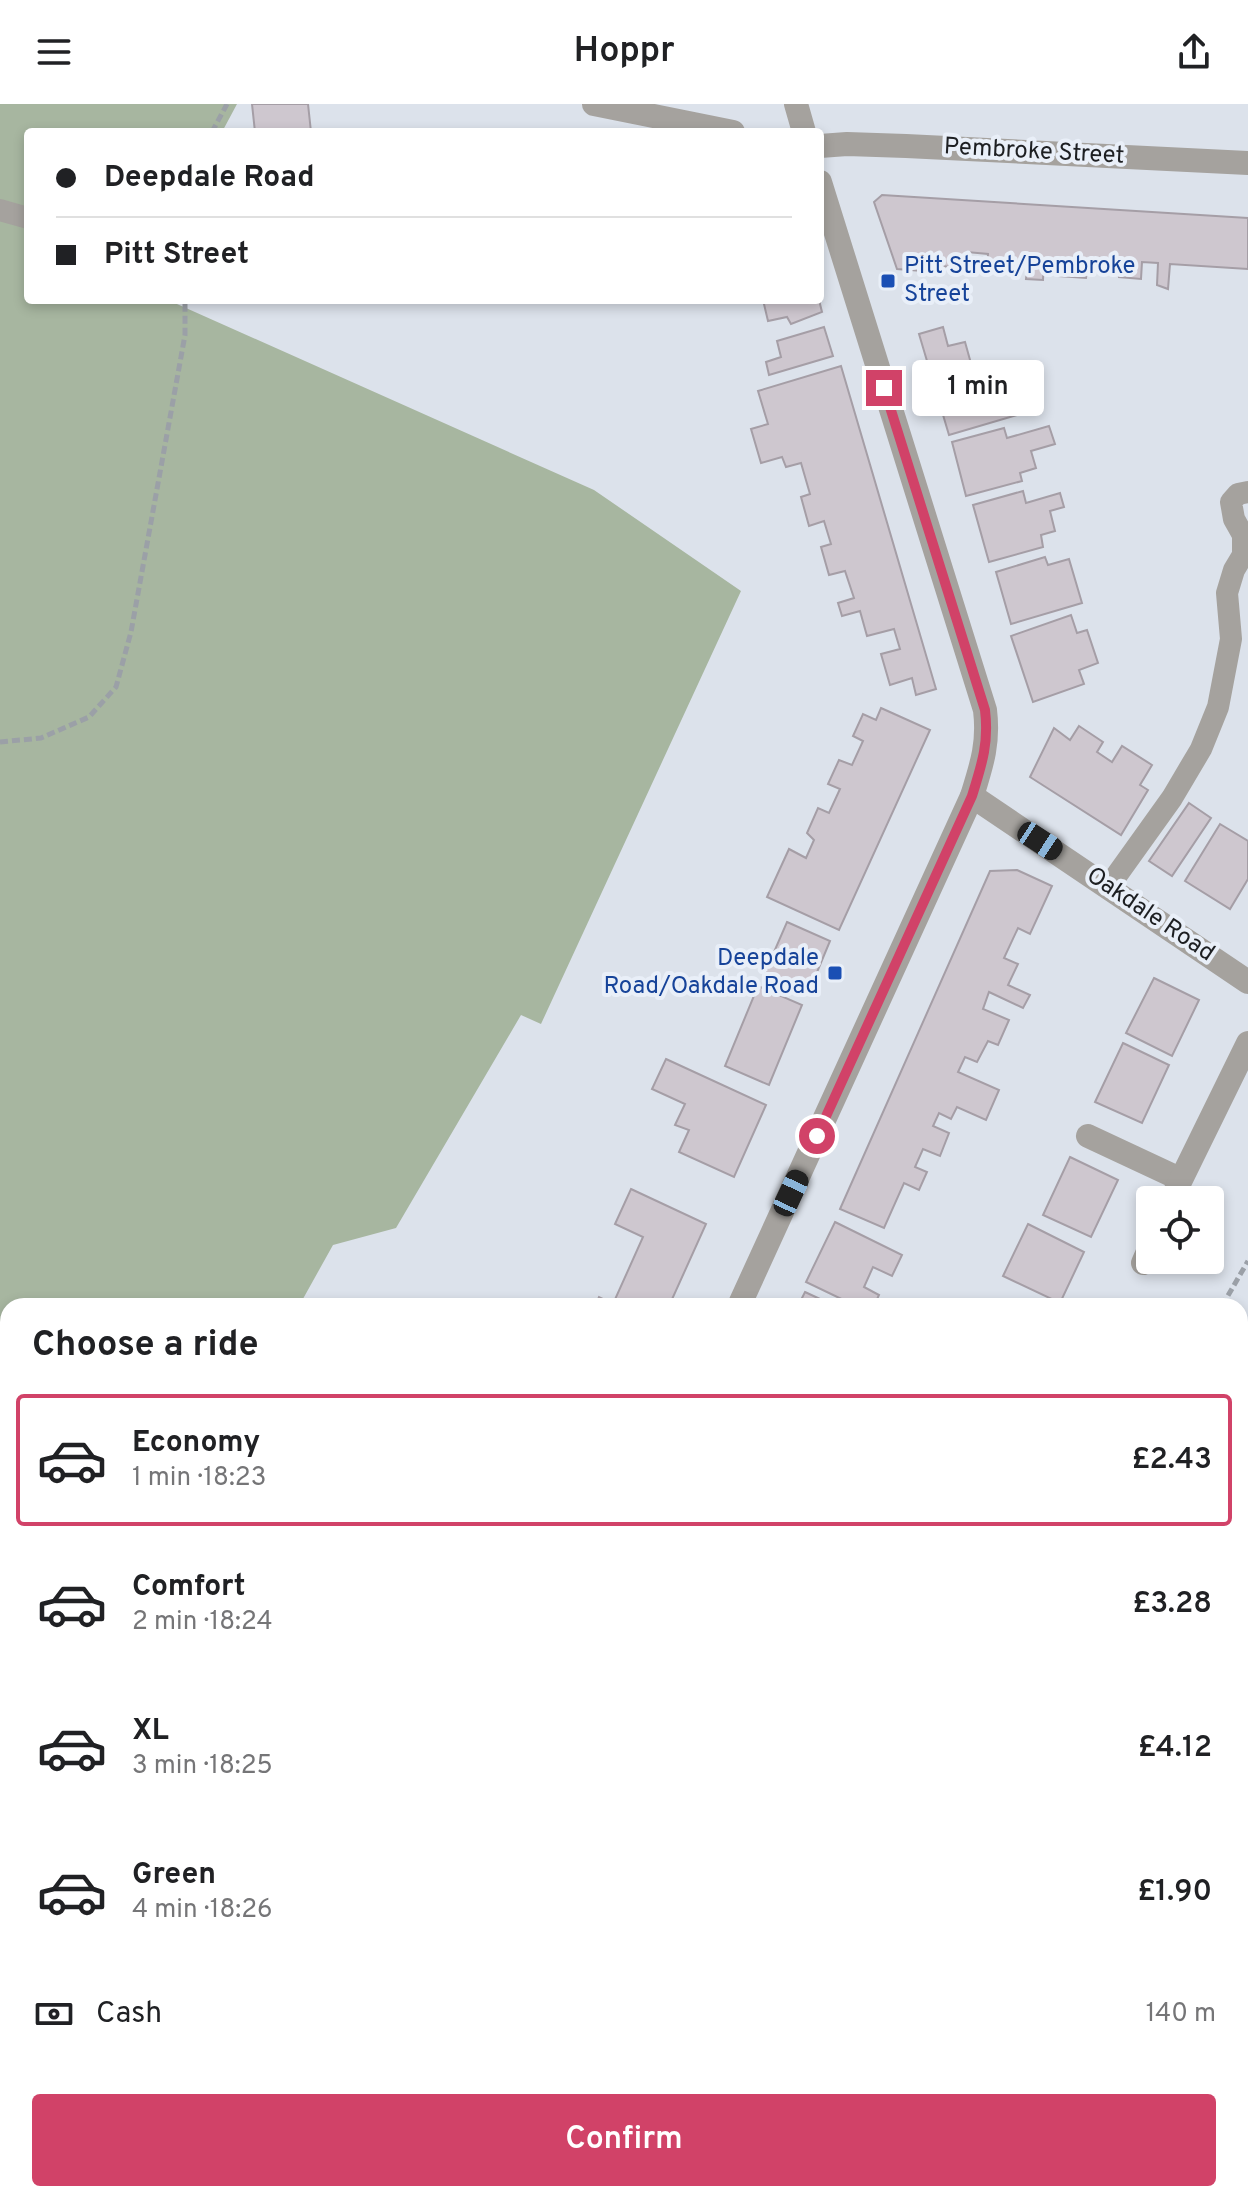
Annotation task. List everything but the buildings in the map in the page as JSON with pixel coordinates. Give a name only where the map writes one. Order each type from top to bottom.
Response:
[{"type":"street","points":[[594,104],[713,128]]},
{"type":"street","points":[[796,104],[803,128]]},
{"type":"street","name":"Pembroke Street","points":[[824,146],[876,145],[1248,163]]},
{"type":"street","points":[[743,1298],[972,796],[988,734],[985,710],[824,195]]},
{"type":"street","name":"Oakdale Road","points":[[972,796],[1248,982]]},
{"type":"street","points":[[1176,1186],[1248,1043]]},
{"type":"street","points":[[1088,1136],[1170,1186]]},
{"type":"lane","points":[[0,210],[24,217]]},
{"type":"lane","points":[[1109,886],[1179,786],[1201,749],[1218,707],[1231,639],[1227,593],[1234,570],[1243,555],[1243,535],[1234,519],[1231,502],[1238,494],[1248,492]]},
{"type":"path","points":[[214,128],[227,104]]},
{"type":"path","points":[[0,742],[41,738],[89,717],[116,687],[131,632],[185,335],[185,304]]},
{"type":"path","points":[[1227,1298],[1248,1261]]},
{"type":"green space","points":[[0,104],[237,104],[224,128],[24,128],[24,304],[177,304],[594,490],[741,591],[541,1024],[521,1015],[396,1228],[333,1245],[303,1298],[0,1298]]},
{"type":"place","name":"Pitt Street/Pembroke Street","points":[[888,281]]},
{"type":"place","name":"Deepdale Road/Oakdale Road","points":[[835,973]]},
{"type":"route","points":[[817,1136],[972,796],[988,734],[985,710],[884,388]]}]
